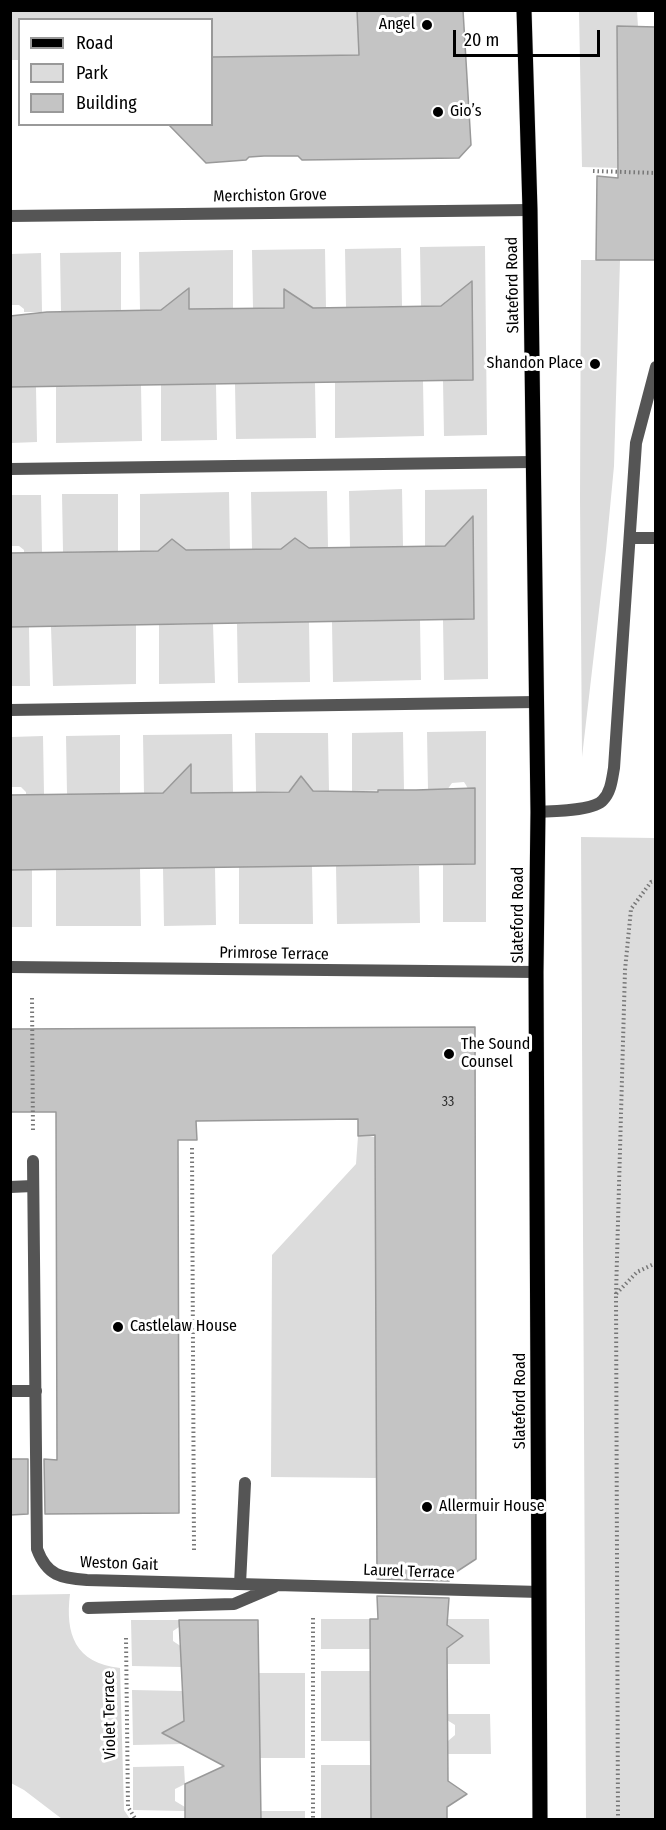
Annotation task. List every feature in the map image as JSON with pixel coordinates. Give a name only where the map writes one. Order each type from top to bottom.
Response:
[{"type":"main road","name":"Slateford Road","points":[[524,10],[530,210],[538,812],[536,972],[540,1820]]},
{"type":"street","name":"Merchiston Grove","points":[[10,216],[530,210]]},
{"type":"street","points":[[538,812],[591,807],[602,802],[609,790],[614,768],[636,443],[656,367]]},
{"type":"street","points":[[10,469],[532,462]]},
{"type":"street","points":[[630,538],[656,538]]},
{"type":"street","points":[[10,711],[536,702]]},
{"type":"street","name":"Primrose Terrace","points":[[10,967],[536,972]]},
{"type":"street","name":"Weston Gait","points":[[33,1161],[37,1549],[42,1562],[50,1571],[66,1579],[278,1585]]},
{"type":"street","points":[[10,1186],[33,1186]]},
{"type":"street","points":[[10,1391],[36,1391]]},
{"type":"street","points":[[240,1584],[245,1483]]},
{"type":"street","points":[[88,1608],[234,1604],[278,1585]]},
{"type":"street","name":"Laurel Terrace","points":[[278,1585],[540,1592]]},
{"type":"path","points":[[593,171],[656,172]]},
{"type":"path","points":[[618,1820],[616,1294],[625,970],[631,909],[651,882],[656,881]]},
{"type":"path","points":[[32,968],[33,1161]]},
{"type":"path","points":[[192,1148],[195,1558],[240,1584]]},
{"type":"path","points":[[616,1294],[637,1272],[656,1263]]},
{"type":"path","points":[[313,1820],[313,1613],[323,1586]]},
{"type":"path","name":"Violet Terrace","points":[[125,1607],[128,1807],[136,1820]]},
{"type":"green space","points":[[10,11],[357,11],[359,55],[213,57],[213,18],[18,18],[18,60],[11,60]]},
{"type":"green space","points":[[579,11],[637,11],[638,27],[617,27],[618,168],[582,167]]},
{"type":"green space","points":[[485,246],[487,435],[444,436],[443,381],[473,379],[473,305],[466,305],[461,298],[450,298],[445,302],[445,306],[421,306],[420,247]]},
{"type":"green space","points":[[401,248],[402,306],[346,307],[345,249]]},
{"type":"green space","points":[[325,249],[326,308],[308,308],[308,304],[303,301],[293,301],[287,308],[253,309],[252,250]]},
{"type":"green space","points":[[233,250],[233,309],[189,309],[180,303],[170,303],[164,307],[164,310],[140,310],[139,252]]},
{"type":"green space","points":[[121,252],[121,311],[61,312],[60,253]]},
{"type":"green space","points":[[41,253],[42,312],[24,312],[19,305],[11,305],[11,254]]},
{"type":"green space","points":[[581,260],[620,260],[614,466],[582,757],[580,499]]},
{"type":"green space","points":[[423,381],[424,436],[335,438],[335,382]]},
{"type":"green space","points":[[315,383],[316,438],[236,439],[235,384]]},
{"type":"green space","points":[[216,384],[217,440],[161,441],[161,385]]},
{"type":"green space","points":[[141,385],[142,441],[56,443],[56,387]]},
{"type":"green space","points":[[11,387],[36,387],[37,442],[11,443]]},
{"type":"green space","points":[[402,489],[403,546],[350,548],[349,491]]},
{"type":"green space","points":[[487,489],[488,679],[444,680],[443,620],[474,619],[473,582],[461,539],[452,539],[445,546],[425,546],[425,490]]},
{"type":"green space","points":[[327,491],[328,548],[305,548],[299,542],[290,542],[285,549],[252,549],[251,492]]},
{"type":"green space","points":[[229,492],[230,550],[182,550],[166,544],[161,551],[140,551],[140,494]]},
{"type":"green space","points":[[62,494],[118,494],[118,551],[63,552]]},
{"type":"green space","points":[[10,495],[41,495],[42,553],[24,553],[19,546],[11,546]]},
{"type":"green space","points":[[420,620],[421,680],[333,682],[332,622]]},
{"type":"green space","points":[[309,622],[310,682],[238,683],[237,624]]},
{"type":"green space","points":[[213,624],[215,683],[159,684],[159,625]]},
{"type":"green space","points":[[136,625],[136,684],[53,686],[51,627]]},
{"type":"green space","points":[[11,627],[29,627],[30,686],[11,686]]},
{"type":"green space","points":[[486,731],[486,922],[443,922],[443,865],[475,864],[474,821],[471,799],[464,782],[452,783],[447,790],[428,790],[427,732]]},
{"type":"green space","points":[[403,732],[404,790],[352,791],[352,733]]},
{"type":"green space","points":[[255,733],[328,733],[329,791],[312,791],[307,784],[295,784],[291,791],[256,792]]},
{"type":"green space","points":[[232,734],[233,792],[187,793],[181,785],[170,785],[165,793],[144,794],[143,735]]},
{"type":"green space","points":[[120,735],[120,793],[67,794],[66,736]]},
{"type":"green space","points":[[43,736],[44,794],[26,795],[21,787],[11,787],[11,737]]},
{"type":"green space","points":[[581,837],[655,838],[655,1819],[586,1819]]},
{"type":"green space","points":[[312,866],[313,924],[239,924],[239,867]]},
{"type":"green space","points":[[336,866],[419,866],[420,923],[337,924]]},
{"type":"green space","points":[[215,867],[216,925],[164,926],[163,868]]},
{"type":"green space","points":[[140,868],[141,926],[56,926],[56,870]]},
{"type":"green space","points":[[10,870],[32,870],[32,927],[11,927]]},
{"type":"green space","points":[[367,1135],[380,1139],[377,1478],[271,1477],[272,1255],[356,1164],[358,1136]]},
{"type":"green space","points":[[70,1594],[69,1622],[76,1644],[92,1660],[120,1668],[124,1810],[130,1819],[62,1819],[11,1783],[11,1595]]},
{"type":"green space","points":[[321,1619],[370,1619],[371,1649],[321,1649]]},
{"type":"green space","points":[[448,1619],[489,1619],[490,1664],[447,1664],[447,1648],[454,1630],[447,1625]]},
{"type":"green space","points":[[131,1620],[181,1620],[182,1625],[173,1631],[173,1641],[182,1647],[182,1667],[132,1666]]},
{"type":"green space","points":[[321,1671],[370,1671],[371,1741],[321,1741]]},
{"type":"green space","points":[[259,1673],[305,1673],[305,1758],[260,1758]]},
{"type":"green space","points":[[132,1690],[183,1691],[183,1721],[174,1726],[174,1739],[184,1744],[133,1745]]},
{"type":"green space","points":[[447,1714],[490,1714],[491,1754],[448,1754],[448,1741],[455,1735],[455,1725],[447,1720]]},
{"type":"green space","points":[[321,1765],[371,1765],[371,1819],[321,1819]]},
{"type":"green space","points":[[184,1766],[185,1784],[175,1789],[175,1801],[185,1807],[185,1811],[133,1810],[133,1767]]},
{"type":"green space","points":[[261,1811],[305,1811],[305,1819],[261,1819]]},
{"type":"building","points":[[357,10],[463,10],[471,145],[459,158],[302,160],[298,156],[264,156],[249,157],[246,160],[206,163],[170,126],[213,126],[213,57],[359,55]]},
{"type":"building","points":[[617,26],[656,27],[656,260],[596,260],[597,176],[618,178]]},
{"type":"building","points":[[472,281],[473,380],[10,387],[10,316],[47,312],[161,310],[189,288],[189,309],[284,308],[284,289],[313,308],[441,306]]},
{"type":"building","points":[[473,516],[474,619],[10,627],[10,553],[158,551],[172,539],[186,550],[281,549],[295,538],[309,548],[445,546]]},
{"type":"building","points":[[191,764],[191,793],[289,792],[301,776],[313,791],[378,792],[378,790],[475,788],[475,864],[10,870],[10,795],[163,793]]},
{"type":"building","points":[[475,1027],[476,1559],[450,1576],[449,1581],[377,1579],[375,1135],[358,1136],[358,1119],[196,1121],[197,1140],[178,1140],[179,1513],[45,1514],[44,1459],[57,1460],[56,1112],[10,1112],[10,1029]]},
{"type":"building","points":[[10,1459],[28,1459],[28,1514],[10,1515]]},
{"type":"building","points":[[377,1596],[449,1598],[447,1625],[463,1636],[447,1648],[448,1781],[467,1794],[447,1807],[447,1820],[371,1820],[370,1619],[378,1619]]},
{"type":"building","points":[[179,1620],[258,1620],[261,1820],[185,1820],[185,1784],[224,1766],[162,1733],[184,1721]]},
{"type":"place","name":"Angel","points":[[427,25]]},
{"type":"place","name":"Gio’s","points":[[438,112]]},
{"type":"place","name":"Shandon Place","points":[[595,364]]},
{"type":"place","name":"The Sound Counsel","points":[[449,1054]]},
{"type":"place","name":"Castlelaw House","points":[[118,1327]]},
{"type":"place","name":"Allermuir House","points":[[427,1507]]}]
